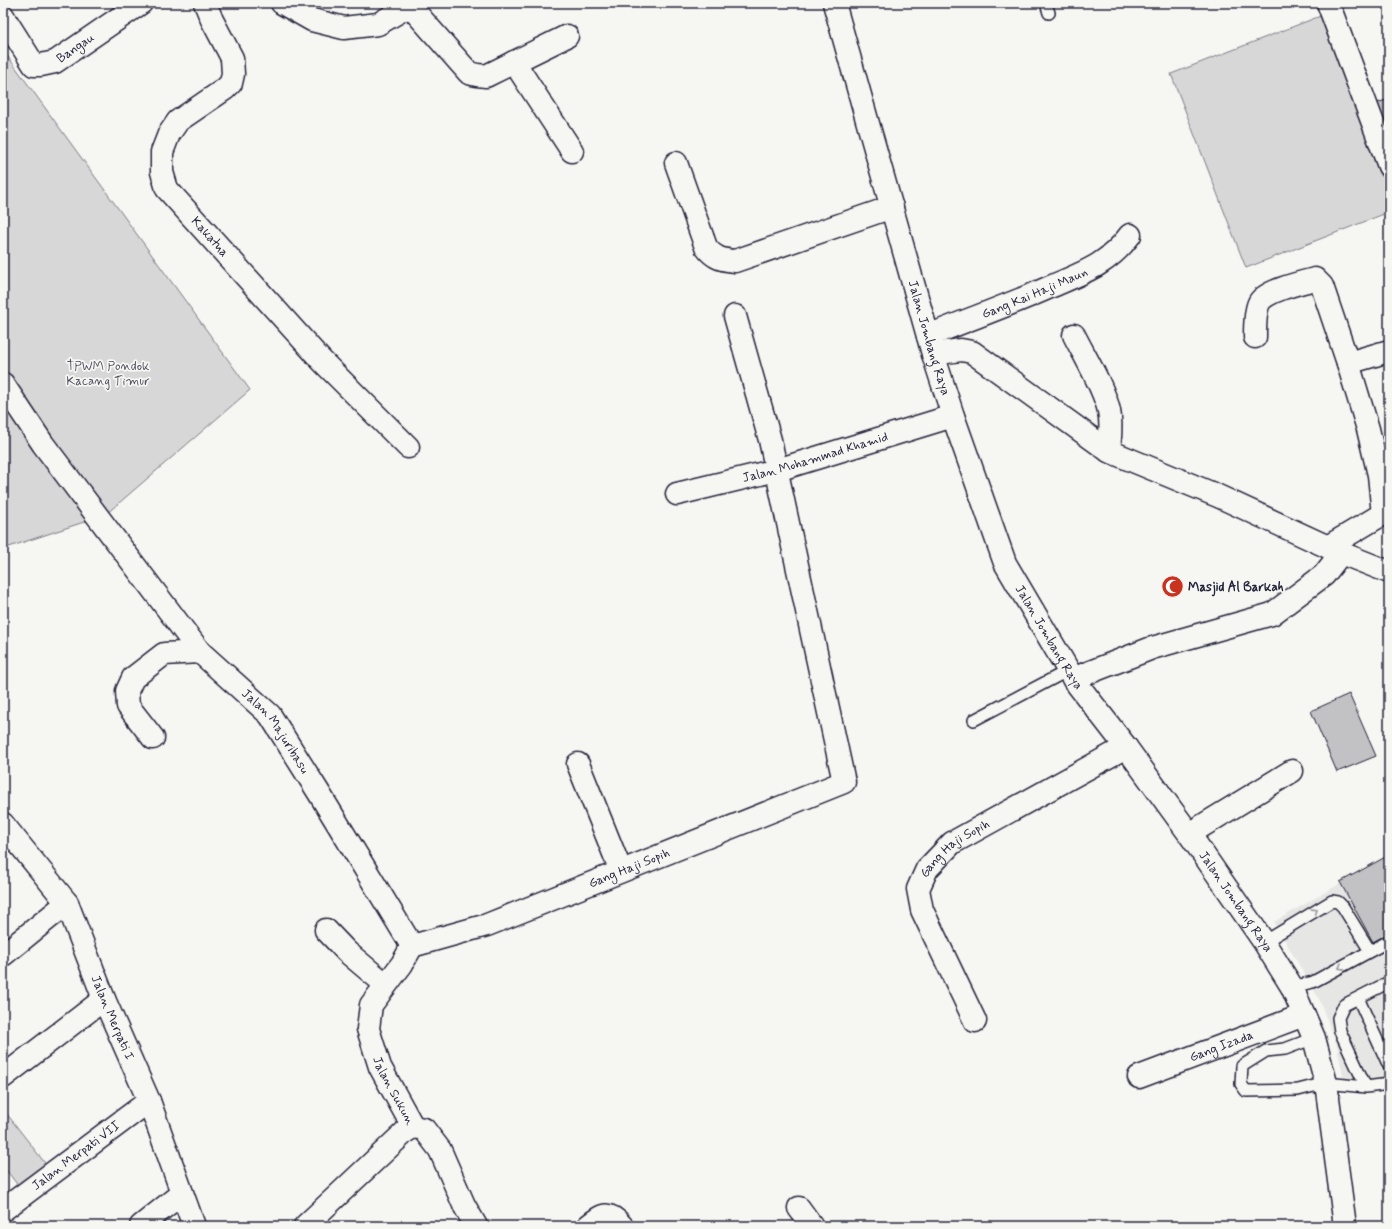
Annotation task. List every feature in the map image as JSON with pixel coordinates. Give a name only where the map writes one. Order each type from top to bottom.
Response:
[{"type":"street","name":"Bangau","points":[[3,16],[34,65],[41,65],[55,62],[141,3]]},
{"type":"street","name":"Kakatua","points":[[205,3],[212,20],[232,58],[233,74],[231,83],[225,89],[178,121],[168,134],[162,152],[162,172],[167,189],[322,361],[408,447]]},
{"type":"street","points":[[282,3],[312,20],[344,28],[378,24],[412,4],[469,72],[477,76],[486,76],[567,36]]},
{"type":"street","name":"Jalan Jombang Raya","points":[[834,3],[931,345],[953,416],[1005,563],[1071,675],[1190,835],[1264,942],[1292,987],[1314,1038],[1326,1083],[1345,1226]]},
{"type":"street","points":[[1328,3],[1389,166]]},
{"type":"street","points":[[514,62],[572,151]]},
{"type":"street","points":[[676,164],[706,247],[711,254],[719,259],[735,261],[892,207]]},
{"type":"street","name":"Gang Kai Haji Maun","points":[[931,345],[1015,303],[1096,267],[1123,245],[1130,235]]},
{"type":"street","points":[[1071,675],[1085,674],[1152,648],[1272,614],[1324,575],[1335,549],[1386,514],[1379,475],[1368,429],[1322,286],[1315,279],[1296,283],[1264,297],[1258,303],[1255,337]]},
{"type":"street","points":[[735,316],[777,470]]},
{"type":"street","points":[[1074,334],[1094,375],[1109,411],[1111,425],[1109,451]]},
{"type":"street","points":[[931,345],[972,352],[1109,451],[1218,496],[1389,572]]},
{"type":"street","points":[[1348,363],[1389,351]]},
{"type":"street","name":"Jalan Majuribasu","points":[[3,384],[42,444],[200,652],[270,715],[412,946]]},
{"type":"street","name":"Jalan Mohammad Khamid","points":[[677,494],[777,470],[953,416]]},
{"type":"street","name":"Gang Haji Sopih","points":[[412,946],[488,925],[844,782],[777,470]]},
{"type":"street","points":[[153,738],[128,706],[127,691],[132,678],[164,654],[200,652]]},
{"type":"street","name":"Gang Haji Sopih","points":[[974,1021],[922,910],[918,889],[927,869],[952,843],[1126,748]]},
{"type":"street","points":[[578,764],[621,871]]},
{"type":"street","points":[[1190,835],[1202,826],[1292,771]]},
{"type":"street","name":"Jalan Merpati I","points":[[5,833],[67,903],[104,999],[149,1101],[194,1226]]},
{"type":"street","points":[[3,955],[67,903]]},
{"type":"street","points":[[326,930],[347,952],[385,984]]},
{"type":"street","name":"Jalan Sukun","points":[[412,946],[402,964],[385,984],[371,1005],[368,1029],[380,1067],[413,1127],[424,1129],[440,1150],[464,1205],[476,1226]]},
{"type":"street","points":[[3,1077],[104,999]]},
{"type":"street","name":"Gang Izada","points":[[1139,1077],[1304,1015]]},
{"type":"street","name":"Jalan Merpati VII","points":[[3,1210],[149,1101]]},
{"type":"street","points":[[305,1226],[405,1132],[413,1127]]},
{"type":"street","points":[[141,1226],[182,1193]]},
{"type":"street","points":[[799,1208],[812,1226]]},
{"type":"street","points":[[588,1226],[598,1218],[608,1215],[615,1217],[622,1226]]},
{"type":"lane","points":[[974,720],[1071,675]]},
{"type":"lane","points":[[1264,942],[1332,901],[1338,902],[1343,907],[1370,951]]},
{"type":"lane","points":[[1292,987],[1313,982],[1389,941]]},
{"type":"lane","points":[[1366,1087],[1340,1031],[1338,1018],[1344,1005],[1389,982]]},
{"type":"lane","points":[[1358,998],[1389,1066]]},
{"type":"lane","points":[[1314,1038],[1285,1048],[1266,1051],[1242,1066],[1241,1084],[1246,1091],[1298,1090],[1326,1083],[1366,1087],[1389,1084]]},
{"type":"shaded area","points":[[1389,855],[1389,1086],[1346,1091],[1337,1046],[1319,999],[1274,922]]},
{"type":"green space","points":[[1323,15],[1389,183],[1389,212],[1246,268],[1171,74]]},
{"type":"green space","name":"TPWM Pondok Kacang Timur","points":[[3,50],[250,390],[105,515],[3,549]]},
{"type":"green space","points":[[3,1109],[48,1167],[20,1188],[3,1166]]},
{"type":"building","points":[[1389,99],[1389,140],[1374,104]]},
{"type":"building","points":[[1349,694],[1376,756],[1337,772],[1311,711]]},
{"type":"building","points":[[1389,855],[1389,933],[1373,942],[1340,882]]},
{"type":"place","name":"Masjid Al Barkah","points":[[1173,587]]}]
